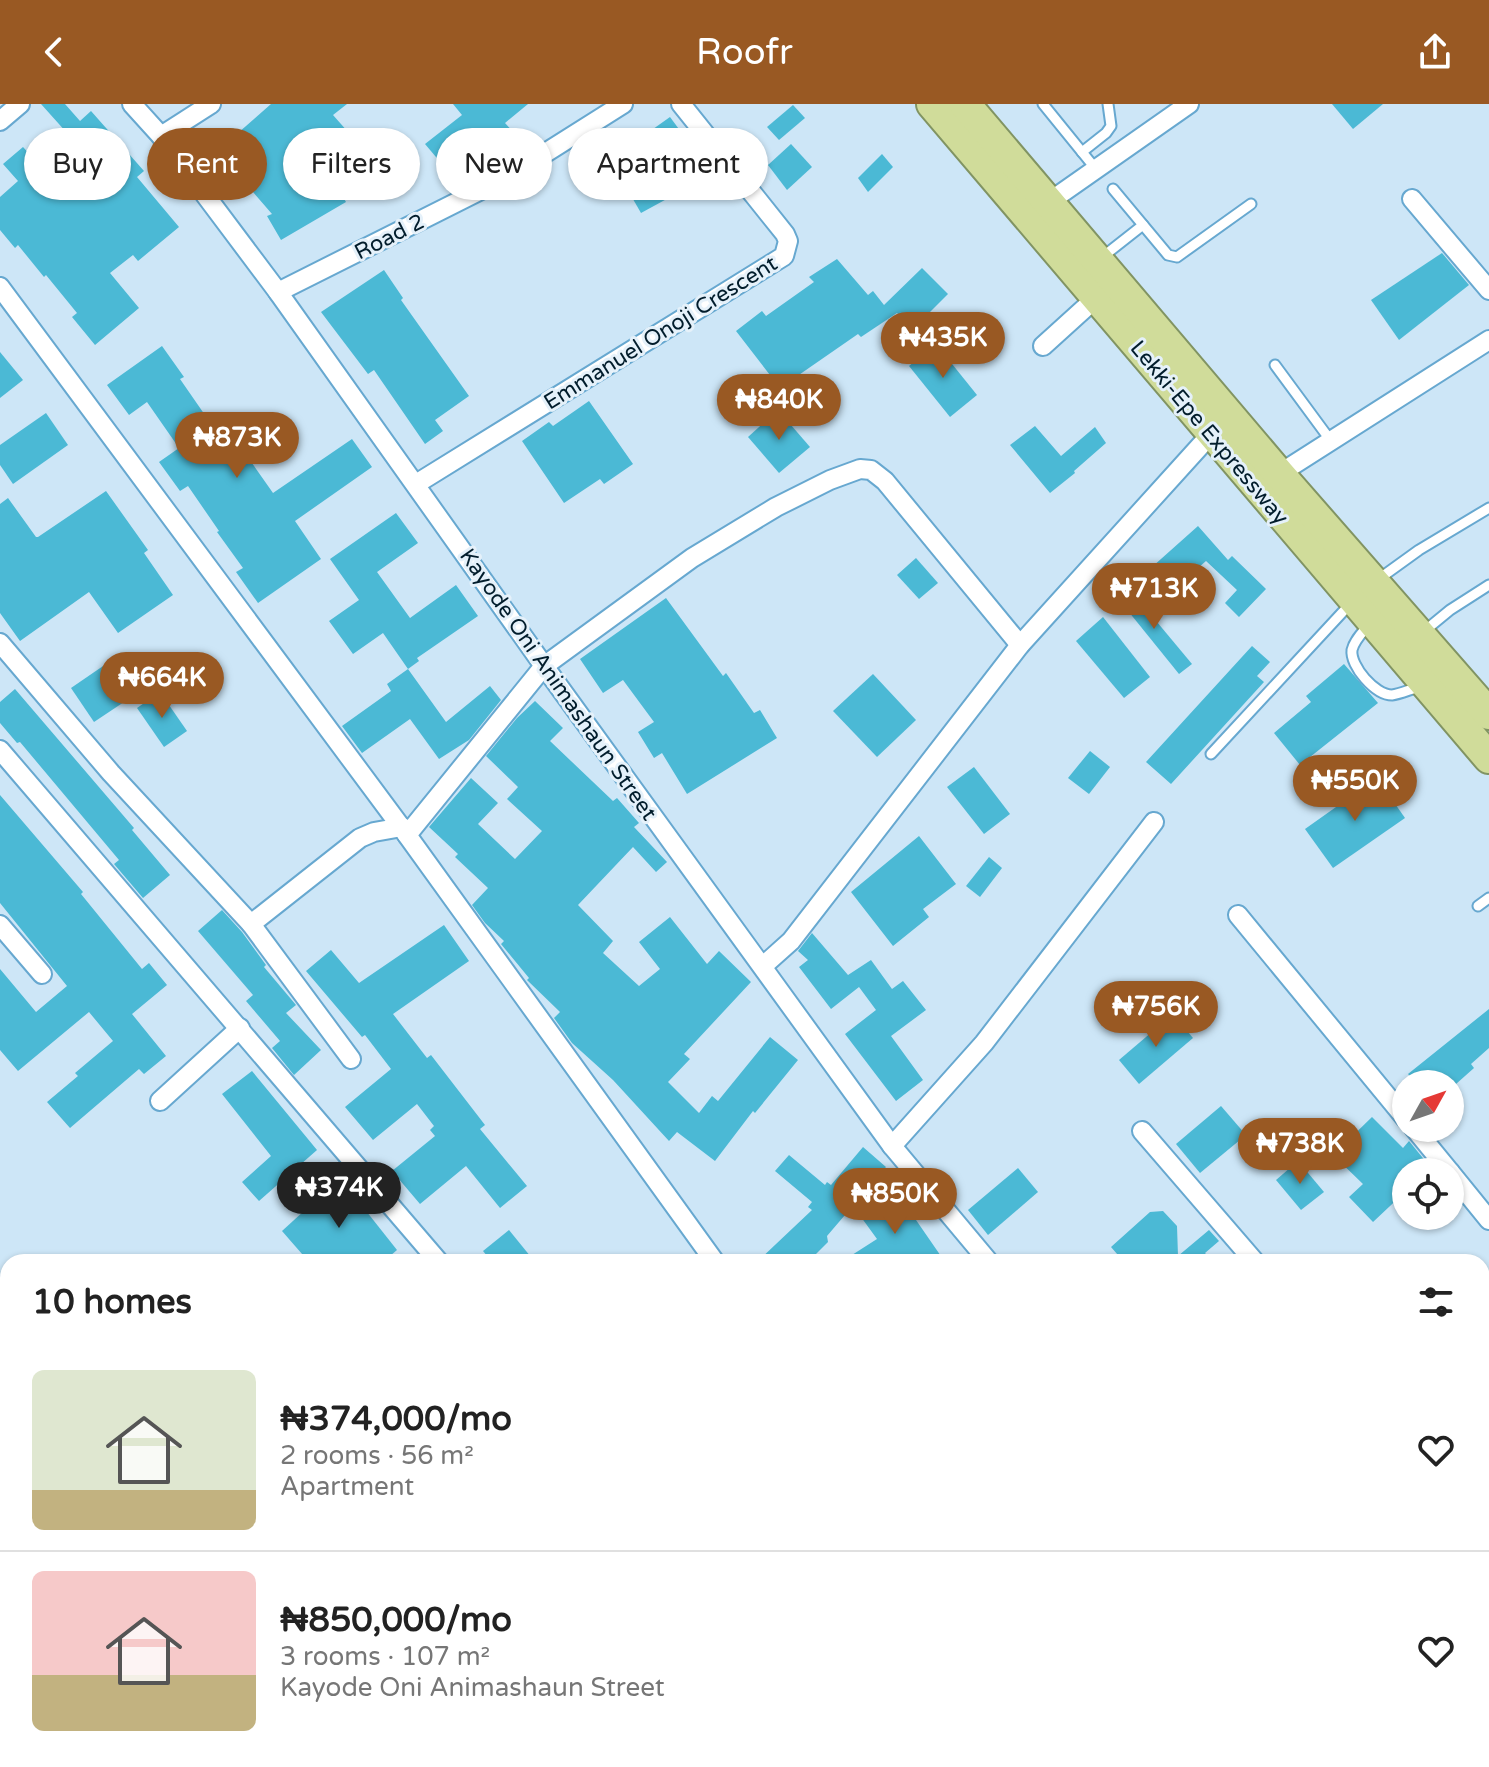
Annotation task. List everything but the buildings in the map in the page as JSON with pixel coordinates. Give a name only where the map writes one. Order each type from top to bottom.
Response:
[{"type":"highway","name":"Lekki-Epe Expressway","points":[[932,104],[1211,434],[1366,601],[1419,635],[1488,711]]},
{"type":"highway","name":"Lekki-Epe Expressway","points":[[965,104],[1279,474],[1426,685],[1489,758]]},
{"type":"street","points":[[0,121],[20,104]]},
{"type":"street","name":"Kayode Oni Animashaun Street","points":[[132,104],[154,128]]},
{"type":"street","points":[[174,128],[211,104]]},
{"type":"street","name":"Road 2","points":[[278,292],[509,176],[623,104]]},
{"type":"street","name":"Emmanuel Onoji Crescent","points":[[416,484],[784,256],[788,241],[785,234],[681,104]]},
{"type":"street","points":[[1049,202],[1189,104]]},
{"type":"street","points":[[1412,199],[1489,290]]},
{"type":"street","name":"Kayode Oni Animashaun Street","points":[[209,200],[892,1146],[982,1254]]},
{"type":"street","points":[[0,287],[405,831],[709,1254]]},
{"type":"street","points":[[1043,346],[1096,298]]},
{"type":"street","points":[[1279,474],[1489,340]]},
{"type":"street","points":[[763,966],[791,941],[1020,645],[1211,434]]},
{"type":"street","points":[[251,924],[360,838],[374,832],[405,831],[544,666],[692,558],[776,507],[860,469],[871,470],[885,481],[1020,645]]},
{"type":"street","points":[[0,643],[111,773],[251,924],[351,1059]]},
{"type":"street","points":[[0,750],[432,1254]]},
{"type":"street","points":[[892,1146],[984,1043],[1154,822]]},
{"type":"street","points":[[1238,915],[1392,1102]]},
{"type":"street","points":[[0,925],[42,974]]},
{"type":"street","points":[[160,1101],[240,1028]]},
{"type":"street","points":[[1142,1131],[1248,1254]]},
{"type":"street","points":[[1425,1142],[1439,1158]]},
{"type":"street","points":[[1464,1189],[1489,1220]]},
{"type":"lane","points":[[1043,104],[1095,168]]},
{"type":"lane","points":[[1082,152],[1111,126],[1108,104]]},
{"type":"lane","points":[[1113,189],[1168,255],[1177,257],[1251,204]]},
{"type":"lane","points":[[1098,260],[1143,225]]},
{"type":"lane","points":[[1275,365],[1331,441]]},
{"type":"lane","points":[[1211,754],[1419,550],[1489,508]]},
{"type":"lane","points":[[1419,635],[1489,585]]},
{"type":"lane","points":[[1366,601],[1351,654],[1354,662],[1380,692],[1391,695],[1426,685]]},
{"type":"lane","points":[[1478,906],[1489,898]]}]
